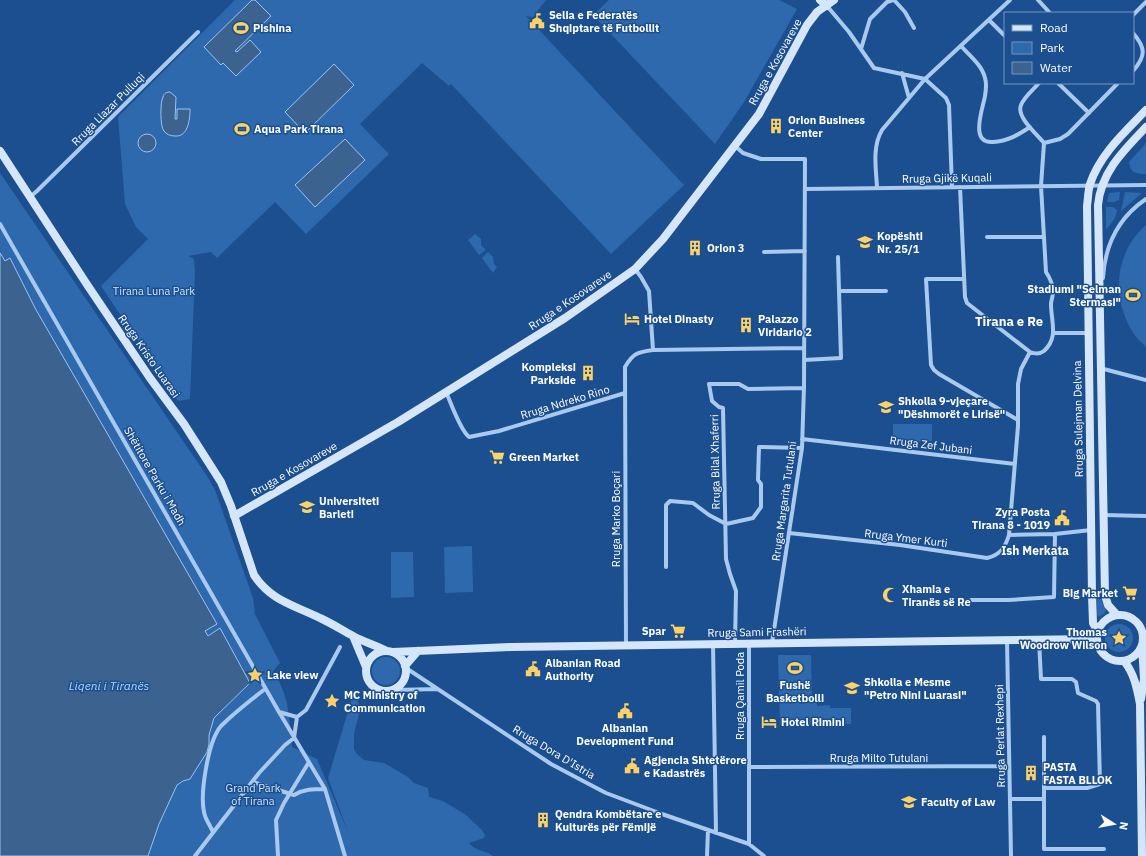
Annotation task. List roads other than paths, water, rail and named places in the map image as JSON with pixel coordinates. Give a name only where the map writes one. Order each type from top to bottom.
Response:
[{"type":"main road","points":[[820,0],[827,6]]},
{"type":"main road","name":"Rruga e Kosovareve","points":[[234,516],[398,422],[565,318],[635,269],[658,245],[735,146],[766,103],[807,25],[817,12],[834,0]]},
{"type":"main road","name":"Rruga Sulejman Delvina","points":[[1097,635],[1093,620],[1087,206],[1090,185],[1102,160],[1118,139],[1146,110]]},
{"type":"main road","points":[[1117,615],[1109,607],[1105,598],[1098,205],[1102,185],[1110,168],[1146,127]]},
{"type":"main road","name":"Rruga Kristo Luarasi","points":[[0,151],[29,197],[150,378],[194,439],[221,482],[254,575],[266,590],[281,601],[313,614],[353,636],[390,651]]},
{"type":"main road","points":[[1142,645],[1132,658],[1114,660],[1106,656],[1099,648],[1097,635],[1102,624],[1108,618],[1117,615],[1124,615],[1137,622],[1144,636],[1142,645],[1144,679],[1140,704],[1142,856]]},
{"type":"main road","name":"Rruga Sami Frashëri","points":[[390,651],[626,645],[1039,640],[1097,635]]},
{"type":"main road","points":[[353,636],[366,667],[367,679],[371,685],[382,691],[394,690],[404,681],[406,675],[406,667],[399,656],[390,651],[380,652],[374,655],[369,660],[366,667]]},
{"type":"main road","points":[[406,667],[418,651]]},
{"type":"main road","points":[[1124,660],[1135,680],[1140,704]]},
{"type":"street","points":[[861,49],[870,19],[887,2],[893,0],[905,12],[914,28]]},
{"type":"street","points":[[877,187],[875,146],[877,138],[882,130],[925,79],[1010,0]]},
{"type":"street","points":[[1038,0],[1049,12]]},
{"type":"street","points":[[1134,14],[1146,2]]},
{"type":"street","points":[[827,6],[874,68],[925,79],[946,98],[949,105],[952,187]]},
{"type":"street","points":[[989,20],[1004,35]]},
{"type":"street","name":"Rruga Llazar Pulluqi","points":[[29,197],[40,188],[198,32]]},
{"type":"street","points":[[1134,34],[1144,46],[1145,51],[1142,60],[1134,70]]},
{"type":"street","points":[[961,46],[978,65],[985,76],[987,85],[979,117],[979,132],[983,139],[987,142],[1002,141],[1016,136],[1030,127]]},
{"type":"street","points":[[902,73],[909,98]]},
{"type":"street","points":[[960,187],[965,297],[967,303],[970,307],[1030,352],[1034,354],[1042,353],[1052,341],[1054,333],[1051,302],[1053,292],[1051,280],[1046,272],[1041,186],[1044,143],[1020,114],[1020,106],[1038,84]]},
{"type":"street","points":[[1059,84],[1089,113]]},
{"type":"street","points":[[1044,143],[1054,142],[1064,137],[1117,84]]},
{"type":"street","name":"Rruga Margarita Tutulani","points":[[735,146],[743,153],[761,158],[805,159],[804,388],[802,448],[772,643]]},
{"type":"street","name":"Rruga Gjikë Kuqali","points":[[805,189],[1146,185]]},
{"type":"street","points":[[1100,316],[1104,265],[1109,246],[1120,222],[1134,207],[1146,199]]},
{"type":"street","name":"Shëtitore Parku i Madh","points":[[0,224],[324,789],[345,856]]},
{"type":"street","points":[[987,237],[1044,237]]},
{"type":"street","points":[[764,252],[805,251]]},
{"type":"street","points":[[804,360],[841,358],[838,257]]},
{"type":"street","points":[[635,269],[649,291],[653,350]]},
{"type":"street","points":[[964,278],[926,279],[931,365],[939,374],[1018,420]]},
{"type":"street","points":[[839,291],[886,290]]},
{"type":"street","points":[[1054,333],[1088,333]]},
{"type":"street","name":"Rruga Ndreko Rino","points":[[446,392],[460,426],[464,433],[469,437],[499,431],[625,393],[625,367],[631,357],[639,352],[653,350],[804,348]]},
{"type":"street","points":[[1015,464],[1018,420],[1018,384],[1022,369],[1030,352]]},
{"type":"street","points":[[1100,368],[1146,380]]},
{"type":"street","name":"Rruga Bilal Xhaferri","points":[[735,644],[736,591],[726,559],[723,408],[712,402],[709,384],[739,384],[748,389],[804,388]]},
{"type":"street","name":"Rruga Marko Boçari","points":[[625,393],[626,645]]},
{"type":"street","name":"Rruga Zef Jubani","points":[[802,439],[1015,464]]},
{"type":"street","points":[[726,524],[753,518],[761,507],[761,484],[758,480],[758,447],[802,448]]},
{"type":"street","name":"Rruga Ymer Kurti","points":[[789,533],[900,545],[987,558],[1001,552],[1005,547],[1009,535],[1015,464]]},
{"type":"street","name":"Rruga Bilal Xhaferri","points":[[666,567],[666,504],[670,501],[693,503],[709,515],[726,524]]},
{"type":"street","points":[[1103,515],[1146,516]]},
{"type":"street","points":[[1009,535],[1055,534],[1091,530]]},
{"type":"street","points":[[971,600],[1009,600],[1054,597],[1055,534]]},
{"type":"street","name":"Rruga Perlat Rexhepi","points":[[1007,640],[1010,856]]},
{"type":"street","points":[[1039,640],[1041,679],[1072,679],[1076,682],[1078,693],[1096,701],[1098,704],[1100,784],[1087,788],[1044,788]]},
{"type":"street","name":"Rruga Qamil Poda","points":[[749,643],[749,844]]},
{"type":"street","points":[[714,644],[716,833]]},
{"type":"street","points":[[195,856],[252,782],[285,745],[294,738],[297,717],[306,710],[340,647]]},
{"type":"street","name":"Rruga Dora D'Istria","points":[[406,667],[551,764],[606,793],[749,844]]},
{"type":"street","points":[[213,832],[205,816],[203,802],[205,772],[214,737],[221,726],[265,688]]},
{"type":"street","points":[[394,690],[437,689]]},
{"type":"street","points":[[279,712],[297,717]]},
{"type":"street","points":[[1044,737],[1044,850],[1104,849]]},
{"type":"street","points":[[278,856],[276,820],[309,762]]},
{"type":"street","name":"Rruga Milto Tutulani","points":[[749,767],[1009,766]]},
{"type":"street","points":[[252,782],[294,795],[300,791],[324,789]]},
{"type":"street","points":[[1010,800],[1043,799]]},
{"type":"street","points":[[708,830],[708,856]]},
{"type":"street","points":[[749,844],[764,856]]},
{"type":"water","name":"Pishina","points":[[252,0],[255,0],[271,16],[235,51],[237,52],[250,40],[261,52],[236,76],[223,63],[221,65],[204,47]]},
{"type":"water","points":[[334,64],[354,85],[305,133],[285,112]]},
{"type":"water","points":[[170,92],[176,97],[175,119],[177,119],[177,109],[190,109],[187,127],[183,134],[179,136],[167,134],[162,125],[161,104],[163,96]]},
{"type":"water","points":[[147,134],[153,137],[156,143],[153,149],[147,152],[141,149],[138,143],[141,137]]},
{"type":"water","points":[[345,139],[365,160],[315,207],[295,185]]},
{"type":"water","name":"Liqeni i Tiranës","points":[[0,253],[5,261],[10,258],[35,308],[217,624],[205,631],[208,636],[220,628],[250,683],[214,718],[209,735],[207,752],[190,779],[177,785],[159,824],[148,856],[0,856]]},
{"type":"place","name":"Selia e Federatës Shqiptare të Futbollit","points":[[537,21]]},
{"type":"place","name":"Pishina","points":[[241,28]]},
{"type":"place","name":"Orion Business Center","points":[[776,126]]},
{"type":"place","name":"Aqua Park Tirana","points":[[242,129]]},
{"type":"place","name":"Kopështi Nr. 25/1","points":[[865,242]]},
{"type":"place","name":"Orion 3","points":[[695,248]]},
{"type":"place","name":"Stadiumi \"Selman Stermasi\"","points":[[1133,295]]},
{"type":"place","name":"Hotel Dinasty","points":[[632,319]]},
{"type":"place","name":"Palazzo Viridario 2","points":[[746,325]]},
{"type":"place","name":"Kompleksi Parkside","points":[[588,373]]},
{"type":"place","name":"Shkolla 9-vjeçare \"Dëshmorët e Lirisë\"","points":[[886,407]]},
{"type":"place","name":"Green Market","points":[[497,457]]},
{"type":"place","name":"Universiteti Barleti","points":[[307,507]]},
{"type":"place","name":"Zyra Posta Tirana 8 - 1019","points":[[1062,518]]},
{"type":"place","name":"Big Market","points":[[1130,593]]},
{"type":"place","name":"Xhamia e Tiranës së Re","points":[[890,595]]},
{"type":"place","name":"Spar","points":[[678,631]]},
{"type":"place","name":"Thomas Woodrow Wilson","points":[[1119,638]]},
{"type":"place","name":"Fushë Basketbolli","points":[[795,668]]},
{"type":"place","name":"Albanian Road Authority","points":[[533,669]]},
{"type":"place","name":"Lake view","points":[[255,675]]},
{"type":"place","name":"Shkolla e Mesme \"Petro Nini Luarasi\"","points":[[852,688]]},
{"type":"place","name":"MC Ministry of Communication","points":[[332,701]]},
{"type":"place","name":"Albanian Development Fund","points":[[625,711]]},
{"type":"place","name":"Hotel Rimini","points":[[769,722]]},
{"type":"place","name":"Agjencia Shtetërore e Kadastrës","points":[[632,766]]},
{"type":"place","name":"PASTA FASTA BLLOK","points":[[1031,773]]},
{"type":"place","name":"Faculty of Law","points":[[909,802]]},
{"type":"place","name":"Qendra Kombëtare e Kulturës për Fëmijë","points":[[543,820]]},
{"type":"district","name":"Tirana e Re","points":[[1009,321]]},
{"type":"district","name":"Ish Merkata","points":[[1035,550]]},
{"type":"park label","name":"Tirana Luna Park","points":[[154,291]]},
{"type":"park label","name":"Grand Park of Tirana","points":[[253,794]]}]
